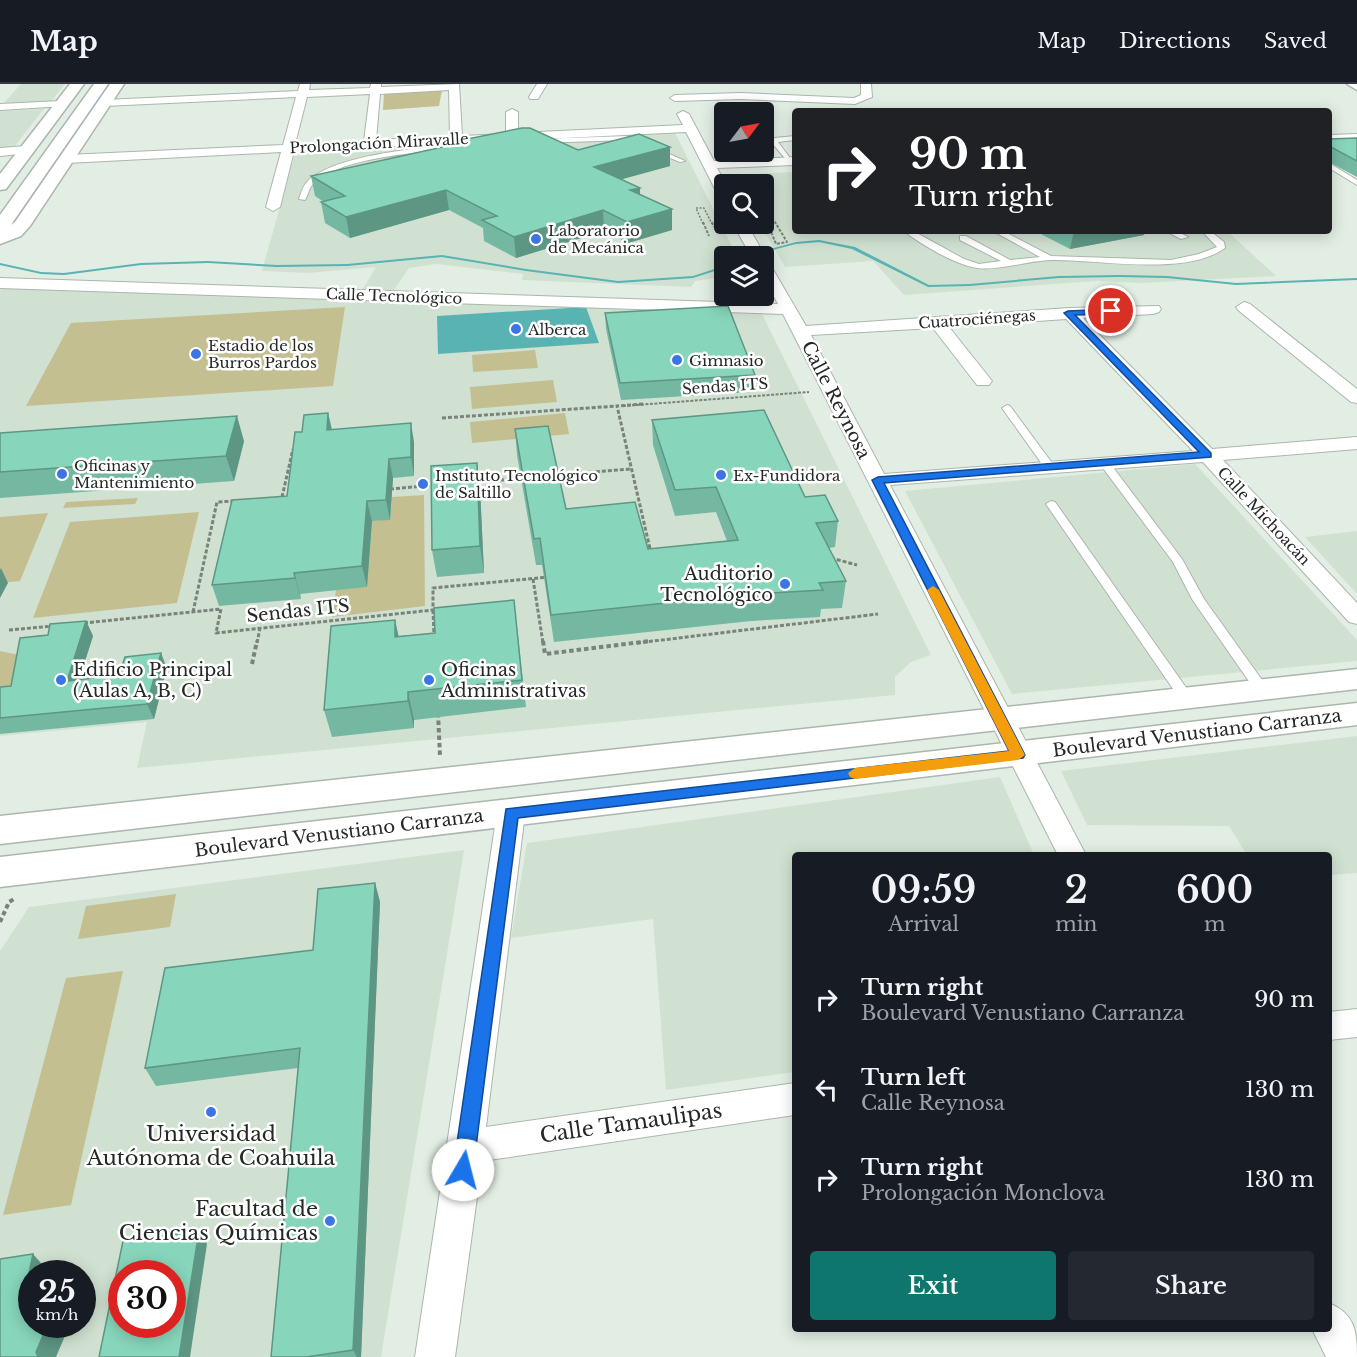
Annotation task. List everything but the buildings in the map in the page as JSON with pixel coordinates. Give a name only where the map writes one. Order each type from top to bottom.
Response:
[{"type":"main road","points":[[0,210],[28,154],[77,84]]},
{"type":"main road","points":[[0,228],[92,84]]},
{"type":"main road","points":[[54,142],[101,84]]},
{"type":"main road","points":[[0,238],[15,232],[21,226],[117,84]]},
{"type":"main road","points":[[0,185],[28,154],[54,142],[80,141]]},
{"type":"main road","name":"Boulevard Venustiano Carranza","points":[[0,830],[1357,679]]},
{"type":"main road","name":"Boulevard Venustiano Carranza","points":[[0,872],[1357,714]]},
{"type":"street","points":[[198,99],[208,84]]},
{"type":"street","points":[[534,97],[542,84]]},
{"type":"street","points":[[669,84],[714,174]]},
{"type":"street","points":[[675,98],[741,96],[855,101],[867,97],[866,84]]},
{"type":"street","points":[[104,103],[198,99],[303,89],[453,85],[456,139]]},
{"type":"street","points":[[370,143],[375,87]]},
{"type":"street","points":[[273,207],[303,89]]},
{"type":"street","points":[[0,107],[61,104]]},
{"type":"street","points":[[512,112],[512,136]]},
{"type":"street","name":"Prolongación Miravalle","points":[[67,159],[370,143],[433,145],[456,139],[691,128]]},
{"type":"street","points":[[1332,140],[1353,143]]},
{"type":"street","points":[[1332,146],[1353,143]]},
{"type":"street","points":[[0,152],[28,154]]},
{"type":"street","points":[[711,168],[758,163],[792,164]]},
{"type":"street","points":[[711,168],[792,164]]},
{"type":"street","name":"Calle Tecnológico","points":[[0,284],[789,309]]},
{"type":"street","name":"Calle Reynosa","points":[[774,284],[878,480],[999,720],[1070,852]]},
{"type":"street","points":[[1244,307],[1357,398]]},
{"type":"street","name":"Cuatrociénegas","points":[[801,331],[1153,309]]},
{"type":"street","name":"Calle Michoacán","points":[[1068,313],[1207,455],[1357,617]]},
{"type":"street","points":[[936,321],[983,381]]},
{"type":"street","points":[[878,480],[1051,469],[1357,443]]},
{"type":"street","points":[[435,1357],[511,813]]},
{"type":"street","points":[[1332,1026],[1357,1023]]},
{"type":"street","name":"Calle Tamaulipas","points":[[466,1147],[792,1099]]},
{"type":"street","points":[[1332,1328],[1348,1357]]},
{"type":"lane","points":[[303,199],[308,184],[328,171],[433,145],[459,146],[616,137],[638,140],[682,161]]},
{"type":"lane","points":[[774,140],[792,138]]},
{"type":"lane","points":[[774,141],[792,163]]},
{"type":"lane","points":[[1332,167],[1357,183]]},
{"type":"lane","points":[[914,234],[969,264],[992,266],[1049,258],[1171,261],[1201,256],[1221,248],[1221,244],[1209,234]]},
{"type":"lane","points":[[1003,234],[1049,258]]},
{"type":"lane","points":[[1178,234],[1185,237]]},
{"type":"lane","points":[[963,238],[1010,263]]},
{"type":"lane","points":[[1007,408],[1051,469]]},
{"type":"lane","points":[[1105,464],[1178,561],[1198,599],[1262,690]]},
{"type":"lane","points":[[1051,504],[1187,699]]},
{"type":"path","points":[[709,236],[696,208],[704,208],[714,227]]},
{"type":"path","points":[[772,234],[776,243],[787,243],[774,222]]},
{"type":"path","name":"Sendas ITS","points":[[442,418],[800,393]]},
{"type":"path","points":[[617,406],[651,556]]},
{"type":"path","points":[[271,498],[282,497],[295,444]]},
{"type":"path","points":[[550,476],[631,469]]},
{"type":"path","points":[[468,482],[527,478]]},
{"type":"path","points":[[387,489],[445,484]]},
{"type":"path","points":[[194,612],[217,502],[239,501]]},
{"type":"path","points":[[827,557],[857,565]]},
{"type":"path","points":[[434,644],[433,588],[556,576]]},
{"type":"path","points":[[533,579],[545,654],[878,614]]},
{"type":"path","name":"Sendas ITS","points":[[78,623],[221,609],[216,633],[433,610]]},
{"type":"path","points":[[9,630],[55,626]]},
{"type":"path","points":[[252,664],[260,628]]},
{"type":"path","points":[[437,701],[440,758]]},
{"type":"shaded area","points":[[21,84],[65,84],[50,103],[2,105]]},
{"type":"shaded area","points":[[442,90],[439,106],[383,110],[384,93]]},
{"type":"shaded area","points":[[44,109],[14,147],[0,148],[0,111]]},
{"type":"shaded area","points":[[664,131],[675,133],[714,210],[714,234],[726,234],[732,246],[714,246],[714,278],[695,281],[691,287],[522,280],[523,274],[436,264],[409,268],[392,293],[360,294],[376,267],[308,273],[262,271],[295,153],[305,152],[307,149]]},
{"type":"shaded area","points":[[792,172],[792,234],[1230,234],[1276,276],[1141,283],[1096,281],[904,295],[873,261],[785,267],[766,234],[774,234],[774,174],[753,174]]},
{"type":"shaded area","name":"Instituto Tecnológico de Saltillo","points":[[3,286],[762,314],[931,655],[911,662],[895,677],[895,695],[137,768],[147,722],[0,736],[0,291]]},
{"type":"shaded area","name":"Estadio de los Burros Pardos","points":[[345,307],[333,386],[26,406],[71,323]]},
{"type":"shaded area","points":[[535,350],[538,368],[473,372],[472,355]]},
{"type":"shaded area","points":[[553,380],[557,402],[472,409],[470,387]]},
{"type":"shaded area","points":[[565,413],[569,434],[472,443],[470,422]]},
{"type":"shaded area","points":[[1195,464],[1357,640],[1357,661],[1012,694],[905,491]]},
{"type":"shaded area","points":[[424,495],[425,606],[332,617],[336,590],[367,586],[372,521],[390,519],[392,497]]},
{"type":"shaded area","points":[[138,498],[135,504],[63,508],[66,502]]},
{"type":"shaded area","points":[[199,512],[177,603],[33,618],[70,522]]},
{"type":"shaded area","points":[[48,513],[20,581],[0,583],[0,517]]},
{"type":"shaded area","points":[[1357,531],[1357,594],[1305,537]]},
{"type":"shaded area","points":[[0,651],[14,654],[27,653],[49,661],[0,702]]},
{"type":"shaded area","points":[[1357,736],[1357,873],[1332,875],[1332,852],[1245,852],[1229,826],[1087,825],[1061,771]]},
{"type":"shaded area","points":[[1000,777],[1033,852],[792,852],[792,1072],[666,1090],[653,919],[511,938],[527,843]]},
{"type":"shaded area","name":"Universidad Autónoma de Coahuila","points":[[464,850],[381,1357],[0,1357],[0,951],[29,907]]},
{"type":"shaded area","points":[[176,894],[170,927],[78,939],[86,906]]},
{"type":"shaded area","points":[[123,971],[71,1205],[3,1215],[66,978]]},
{"type":"water","name":"Alberca","points":[[586,307],[599,343],[438,354],[437,316]]},
{"type":"waterway","points":[[774,249],[796,243],[819,241],[853,248],[928,286],[970,285],[1059,277],[1120,276],[1167,277],[1236,284],[1357,279]]},
{"type":"waterway","points":[[0,264],[41,273],[64,274],[141,264],[208,262],[277,266],[347,265],[442,256],[618,282],[693,277],[714,270]]},
{"type":"slow traffic","points":[[855,773],[1018,755],[933,590]]},
{"type":"place","name":"Laboratorio de Mecánica","points":[[536,239]]},
{"type":"place","name":"Alberca","points":[[516,329]]},
{"type":"place","name":"Estadio de los Burros Pardos","points":[[196,354]]},
{"type":"place","name":"Gimnasio","points":[[677,360]]},
{"type":"place","name":"Oficinas y Mantenimiento","points":[[62,474]]},
{"type":"place","name":"Ex-Fundidora","points":[[721,475]]},
{"type":"place","name":"Instituto Tecnológico de Saltillo","points":[[423,484]]},
{"type":"place","name":"Auditorio Tecnológico","points":[[785,584]]},
{"type":"place","name":"Edificio Principal (Aulas A, B, C)","points":[[61,680]]},
{"type":"place","name":"Oficinas Administrativas","points":[[429,680]]},
{"type":"place","name":"Universidad Autónoma de Coahuila","points":[[211,1112]]},
{"type":"place","name":"Facultad de Ciencias Químicas","points":[[330,1221]]},
{"type":"route","points":[[463,1170],[511,813],[1018,755],[878,480],[1051,469],[1207,455],[1068,313],[1111,311]]}]
